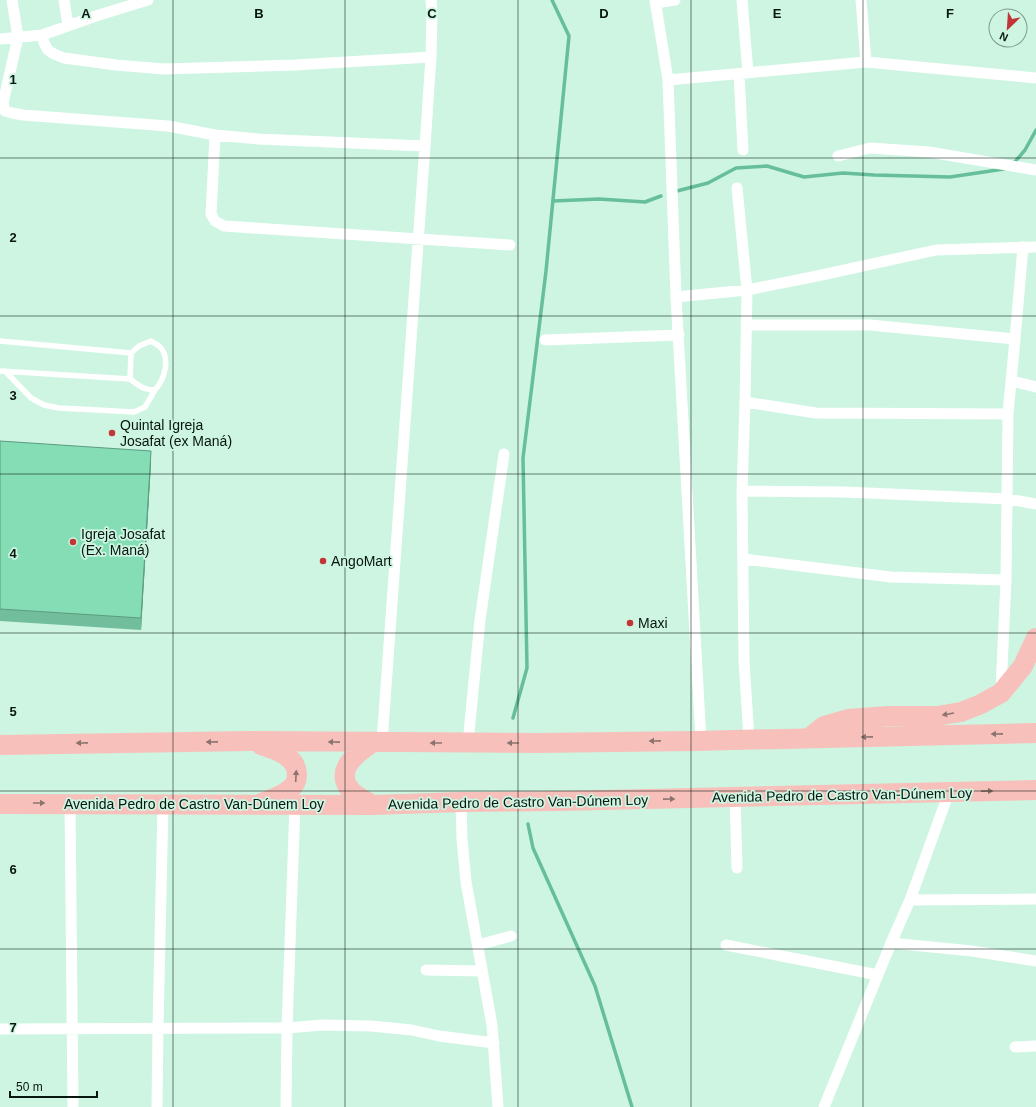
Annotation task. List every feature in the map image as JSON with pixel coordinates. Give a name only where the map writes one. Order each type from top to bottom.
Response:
[{"type":"highway","points":[[808,738],[824,726],[848,719],[888,716],[937,716],[961,712],[979,705],[1001,693],[1023,666],[1036,638]]},
{"type":"highway","points":[[0,744],[251,741],[536,743],[1036,733]]},
{"type":"highway","points":[[251,741],[284,753],[297,771],[295,784],[291,788],[283,794],[256,805]]},
{"type":"highway","points":[[373,805],[354,793],[348,787],[345,772],[352,758],[377,742]]},
{"type":"highway","name":"Avenida Pedro de Castro Van-Dúnem Loy","points":[[0,804],[373,805],[1036,790]]},
{"type":"street","points":[[12,0],[18,37],[3,103],[5,110],[12,113],[168,126],[215,135],[258,140],[425,146]]},
{"type":"street","points":[[64,0],[68,25]]},
{"type":"street","points":[[0,39],[42,35],[68,25],[148,0]]},
{"type":"street","points":[[377,742],[419,239],[431,57],[431,0]]},
{"type":"street","points":[[674,0],[656,2],[668,80],[676,297],[701,740]]},
{"type":"street","points":[[742,0],[744,73],[743,150]]},
{"type":"street","points":[[861,0],[866,62]]},
{"type":"street","points":[[42,35],[48,50],[64,58],[156,69],[295,65],[431,57]]},
{"type":"street","points":[[668,80],[866,62],[1036,78]]},
{"type":"street","points":[[215,135],[211,214],[215,221],[224,226],[510,245]]},
{"type":"street","points":[[838,156],[870,148],[929,152],[1033,170]]},
{"type":"street","points":[[737,188],[747,290],[742,491],[744,661],[749,739]]},
{"type":"street","points":[[1001,693],[1006,580],[1008,414],[1023,247]]},
{"type":"street","points":[[676,297],[747,290],[936,250],[1036,247]]},
{"type":"street","points":[[746,326],[870,325],[1015,339]]},
{"type":"street","points":[[545,340],[679,335]]},
{"type":"street","points":[[1012,381],[1036,387]]},
{"type":"street","points":[[745,402],[816,414],[1008,414]]},
{"type":"street","points":[[468,743],[480,620],[504,454]]},
{"type":"street","points":[[742,491],[844,492],[1008,499],[1036,504]]},
{"type":"street","points":[[743,559],[891,577],[1006,580]]},
{"type":"street","points":[[824,1107],[910,900],[949,792]]},
{"type":"street","points":[[735,797],[737,868]]},
{"type":"street","points":[[461,802],[462,839],[466,882],[492,1025],[498,1107]]},
{"type":"street","points":[[70,803],[73,1107]]},
{"type":"street","points":[[158,1107],[162,804]]},
{"type":"street","points":[[286,1107],[287,1028],[295,805]]},
{"type":"street","points":[[910,900],[1036,899]]},
{"type":"street","points":[[478,945],[511,936]]},
{"type":"street","points":[[891,943],[972,951],[1036,961]]},
{"type":"street","points":[[726,945],[878,975]]},
{"type":"street","points":[[426,970],[482,971]]},
{"type":"street","points":[[0,1028],[287,1028],[322,1025],[371,1026],[412,1030],[439,1036],[494,1043]]},
{"type":"street","points":[[1015,1047],[1036,1046]]},
{"type":"lane","points":[[0,341],[131,353],[139,346],[150,341],[159,346],[165,356],[165,371],[161,383],[145,407],[134,412],[59,408],[44,405],[31,398],[2,371]]},
{"type":"lane","points":[[130,379],[131,353]]},
{"type":"lane","points":[[2,371],[130,379],[147,390],[155,390]]},
{"type":"building","name":"Igreja Josafat (Ex. Maná)","points":[[0,441],[151,451],[141,618],[0,609]]},
{"type":"waterway","points":[[513,718],[527,668],[523,458],[546,271],[569,36],[552,0]]},
{"type":"waterway","points":[[1014,163],[1025,150],[1036,130]]},
{"type":"waterway","points":[[677,191],[708,183],[736,168],[767,166],[804,177],[843,173],[950,177],[1004,169]]},
{"type":"waterway","points":[[553,201],[599,199],[645,202],[661,196]]},
{"type":"waterway","points":[[528,824],[533,848],[595,986],[632,1107]]},
{"type":"place","name":"Quintal Igreja Josafat (ex Maná)","points":[[112,433]]},
{"type":"place","name":"Igreja Josafat (Ex. Maná)","points":[[73,542]]},
{"type":"place","name":"AngoMart","points":[[323,561]]},
{"type":"place","name":"Maxi","points":[[630,623]]}]
